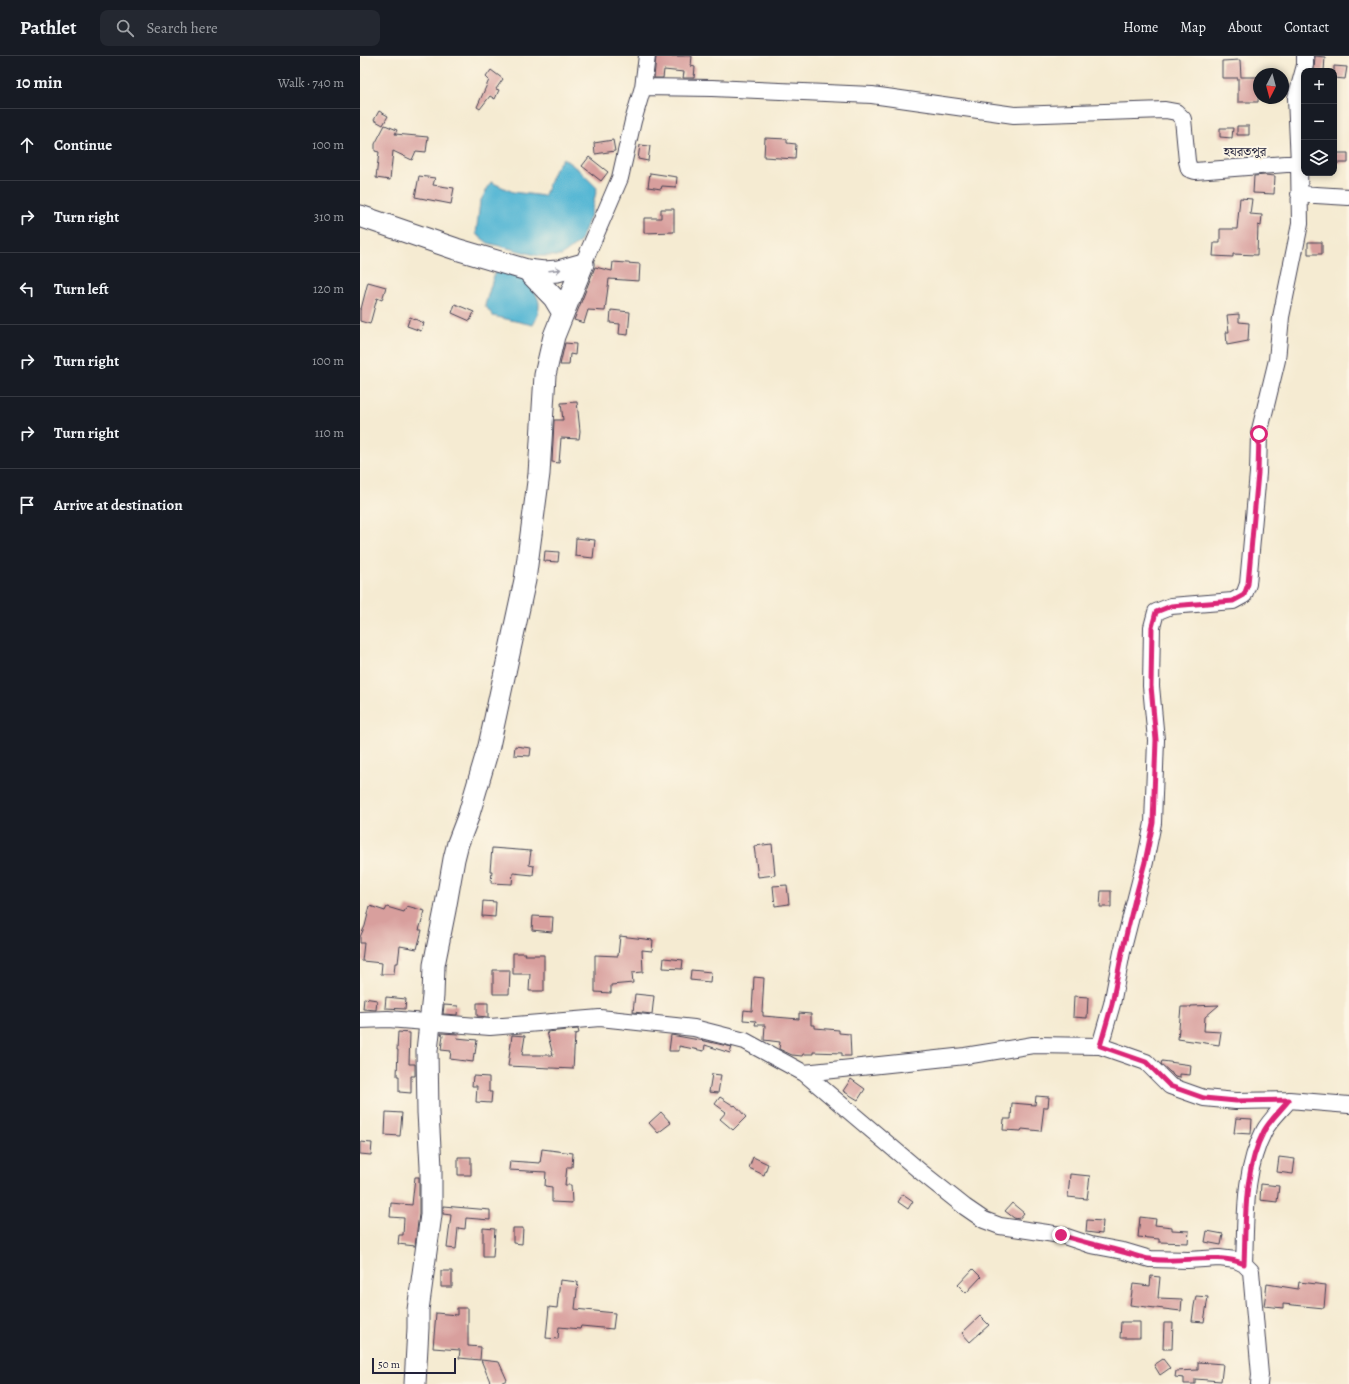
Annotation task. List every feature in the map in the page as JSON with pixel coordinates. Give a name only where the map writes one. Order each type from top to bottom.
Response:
[{"type":"main road","points":[[360,216],[450,247],[527,270],[544,272],[558,271],[583,264]]},
{"type":"main road","points":[[415,1384],[418,1310],[430,1214],[431,1167],[427,1051],[433,996],[434,965],[454,859],[490,746],[525,580],[539,474],[545,375],[554,336],[583,264]]},
{"type":"main road","points":[[527,270],[554,298],[563,313]]},
{"type":"street","points":[[583,264],[620,178],[633,121],[643,87],[647,56]]},
{"type":"street","points":[[1100,1046],[1112,1004],[1122,952],[1145,862],[1153,823],[1156,740],[1151,686],[1152,627],[1156,612],[1171,606],[1233,601],[1244,595],[1248,584],[1258,473],[1259,434],[1277,360],[1281,317],[1300,224],[1296,98],[1305,65],[1305,56]]},
{"type":"street","points":[[643,87],[712,88],[872,95],[1014,115],[1165,110],[1176,112],[1183,119],[1189,169],[1195,171],[1299,163]]},
{"type":"street","points":[[1299,194],[1349,197]]},
{"type":"street","points":[[360,1020],[388,1020],[490,1027],[600,1018],[694,1028],[745,1041],[804,1073],[965,1207],[984,1220],[1000,1226],[1061,1235],[1091,1245],[1123,1251],[1150,1259],[1188,1260],[1219,1258],[1236,1260],[1244,1264],[1251,1271],[1260,1375],[1259,1384]]},
{"type":"street","points":[[804,1073],[964,1056],[1033,1045],[1100,1046],[1146,1062],[1170,1086],[1204,1098],[1236,1101],[1289,1100],[1349,1105]]},
{"type":"street","points":[[1244,1264],[1247,1197],[1252,1162],[1264,1130],[1289,1100]]},
{"type":"water","points":[[563,158],[580,171],[597,188],[590,217],[580,242],[561,256],[539,256],[488,243],[476,234],[480,202],[491,182],[513,192],[544,196],[555,169]]},
{"type":"water","points":[[495,272],[509,273],[523,277],[530,285],[539,303],[538,315],[533,325],[493,316],[485,305]]},
{"type":"building","points":[[656,56],[692,56],[691,66],[695,67],[694,78],[683,78],[684,72],[664,70],[663,78],[654,78]]},
{"type":"building","points":[[1315,56],[1325,57],[1324,68],[1314,68]]},
{"type":"building","points":[[1240,60],[1241,77],[1253,77],[1253,102],[1238,102],[1238,78],[1222,78],[1222,61]]},
{"type":"building","points":[[1334,66],[1347,67],[1345,79],[1337,78],[1337,68],[1334,68]]},
{"type":"building","points":[[491,70],[503,79],[496,89],[499,90],[495,99],[490,96],[480,109],[477,107],[489,80],[486,77]]},
{"type":"building","points":[[379,111],[388,116],[383,125],[374,120]]},
{"type":"building","points":[[385,125],[397,130],[395,134],[428,137],[426,152],[416,151],[412,160],[393,151],[390,180],[376,178],[379,152],[375,151],[375,144]]},
{"type":"building","points":[[1237,126],[1249,126],[1249,135],[1237,135]]},
{"type":"building","points":[[1220,128],[1233,128],[1232,138],[1220,137]]},
{"type":"building","points":[[765,138],[787,139],[787,143],[796,144],[795,159],[764,157]]},
{"type":"building","points":[[613,140],[615,151],[595,154],[594,143]]},
{"type":"building","points":[[640,145],[650,146],[648,161],[638,159]]},
{"type":"building","points":[[1337,153],[1348,153],[1348,163],[1337,163]]},
{"type":"building","points":[[589,157],[608,172],[601,181],[582,166]]},
{"type":"building","points":[[650,173],[677,177],[676,187],[662,186],[661,189],[648,187]]},
{"type":"building","points":[[419,176],[435,178],[433,185],[454,188],[451,204],[415,197]]},
{"type":"building","points":[[1254,176],[1275,176],[1274,194],[1253,193]]},
{"type":"building","points":[[1240,198],[1252,199],[1250,214],[1262,215],[1261,226],[1258,225],[1257,255],[1233,254],[1233,257],[1213,256],[1214,243],[1220,243],[1220,229],[1237,229]]},
{"type":"building","points":[[661,209],[674,209],[674,232],[644,233],[644,218],[661,218]]},
{"type":"building","points":[[1308,242],[1322,242],[1322,254],[1308,254]]},
{"type":"building","points":[[613,262],[640,264],[639,281],[609,279],[605,311],[588,310],[584,323],[574,320],[595,267],[612,271]]},
{"type":"building","points":[[368,282],[386,287],[382,300],[377,298],[370,324],[360,321],[360,309]]},
{"type":"building","points":[[455,304],[474,312],[470,321],[452,313]]},
{"type":"building","points":[[611,310],[630,312],[628,335],[619,334],[620,324],[610,323]]},
{"type":"building","points":[[1239,314],[1239,322],[1249,323],[1248,341],[1227,345],[1226,332],[1229,332],[1227,315]]},
{"type":"building","points":[[410,317],[424,323],[421,331],[407,326]]},
{"type":"building","points":[[565,343],[576,344],[575,355],[570,354],[569,365],[560,365]]},
{"type":"building","points":[[577,402],[580,431],[579,439],[561,438],[559,463],[552,462],[554,420],[563,420],[561,403]]},
{"type":"building","points":[[576,538],[595,540],[593,558],[575,556]]},
{"type":"building","points":[[545,551],[559,552],[558,562],[544,561]]},
{"type":"building","points":[[515,746],[531,748],[530,756],[514,755]]},
{"type":"building","points":[[772,844],[775,875],[758,877],[754,846]]},
{"type":"building","points":[[492,848],[531,851],[529,865],[534,866],[533,875],[513,873],[512,884],[491,883],[492,871],[490,871]]},
{"type":"building","points":[[787,885],[789,904],[775,906],[773,886]]},
{"type":"building","points":[[1101,891],[1111,891],[1111,907],[1100,907]]},
{"type":"building","points":[[483,901],[496,902],[495,917],[482,916]]},
{"type":"building","points":[[370,906],[385,911],[387,907],[404,912],[407,906],[425,911],[419,930],[422,930],[417,949],[400,946],[398,963],[395,963],[394,974],[381,974],[382,963],[362,961],[364,943],[360,943],[360,937],[365,926]]},
{"type":"building","points":[[533,916],[553,917],[552,932],[532,930]]},
{"type":"building","points":[[620,936],[653,940],[652,951],[642,950],[643,972],[632,973],[633,983],[611,985],[611,993],[595,992],[595,955],[618,956]]},
{"type":"building","points":[[513,953],[526,953],[525,955],[544,955],[544,991],[529,991],[530,974],[513,974]]},
{"type":"building","points":[[664,958],[683,960],[682,969],[663,968]]},
{"type":"building","points":[[493,970],[510,970],[509,994],[493,994]]},
{"type":"building","points":[[691,970],[711,972],[710,982],[690,980]]},
{"type":"building","points":[[754,977],[764,978],[763,1016],[799,1019],[799,1013],[811,1014],[811,1025],[815,1025],[815,1028],[839,1030],[839,1033],[850,1034],[851,1056],[842,1056],[842,1053],[813,1052],[813,1054],[803,1054],[802,1056],[792,1055],[779,1049],[780,1042],[764,1040],[765,1025],[755,1025],[756,1021],[743,1020],[744,1010],[752,1011]]},
{"type":"building","points":[[635,994],[654,996],[652,1014],[633,1012]]},
{"type":"building","points":[[1074,996],[1088,997],[1087,1018],[1073,1017]]},
{"type":"building","points":[[386,997],[406,999],[405,1009],[385,1008]]},
{"type":"building","points":[[364,998],[377,1000],[376,1010],[363,1009]]},
{"type":"building","points":[[477,1003],[488,1003],[488,1017],[477,1016]]},
{"type":"building","points":[[444,1005],[458,1006],[457,1015],[443,1014]]},
{"type":"building","points":[[1219,1005],[1205,1017],[1204,1031],[1221,1032],[1219,1045],[1178,1039],[1181,1007]]},
{"type":"building","points":[[578,1029],[579,1033],[575,1034],[573,1069],[508,1066],[512,1035],[525,1036],[522,1055],[553,1055],[547,1032]]},
{"type":"building","points":[[398,1032],[410,1033],[409,1064],[415,1064],[415,1076],[411,1076],[411,1093],[399,1092],[399,1076],[397,1076]]},
{"type":"building","points":[[441,1033],[458,1034],[457,1038],[477,1040],[473,1062],[450,1059],[451,1051],[441,1050],[443,1035]]},
{"type":"building","points":[[671,1035],[732,1047],[730,1053],[705,1045],[704,1051],[679,1046],[679,1051],[669,1051]]},
{"type":"building","points":[[1162,1061],[1191,1065],[1190,1075],[1180,1074],[1180,1078],[1175,1077],[1161,1064]]},
{"type":"building","points":[[712,1074],[721,1075],[718,1093],[709,1092]]},
{"type":"building","points":[[473,1076],[489,1077],[489,1092],[492,1092],[491,1103],[476,1102],[477,1086],[472,1086]]},
{"type":"building","points":[[851,1079],[865,1089],[858,1100],[843,1091]]},
{"type":"building","points":[[1036,1096],[1049,1097],[1048,1107],[1044,1107],[1041,1131],[1022,1129],[1021,1131],[1003,1130],[1004,1119],[1011,1119],[1012,1103],[1035,1105]]},
{"type":"building","points":[[720,1097],[734,1106],[735,1105],[746,1117],[733,1130],[720,1119],[726,1112],[715,1104]]},
{"type":"building","points":[[386,1112],[402,1113],[400,1136],[385,1135]]},
{"type":"building","points":[[661,1112],[671,1123],[658,1133],[649,1123]]},
{"type":"building","points":[[1236,1118],[1252,1119],[1251,1134],[1234,1133]]},
{"type":"building","points":[[360,1142],[372,1143],[371,1155],[360,1154]]},
{"type":"building","points":[[542,1149],[573,1153],[572,1167],[567,1167],[565,1185],[571,1185],[572,1203],[552,1202],[552,1187],[545,1186],[546,1172],[509,1170],[510,1161],[540,1163]]},
{"type":"building","points":[[458,1157],[471,1157],[471,1175],[458,1175]]},
{"type":"building","points":[[753,1157],[768,1164],[764,1175],[749,1168]]},
{"type":"building","points":[[1279,1157],[1295,1159],[1293,1174],[1277,1172]]},
{"type":"building","points":[[1070,1174],[1090,1176],[1087,1199],[1068,1197]]},
{"type":"building","points":[[415,1177],[419,1177],[419,1214],[415,1246],[398,1244],[399,1235],[403,1235],[404,1218],[390,1217],[391,1203],[412,1205]]},
{"type":"building","points":[[1261,1184],[1279,1186],[1277,1202],[1260,1200]]},
{"type":"building","points":[[903,1194],[913,1201],[908,1209],[898,1202]]},
{"type":"building","points":[[1012,1203],[1024,1213],[1019,1219],[1014,1218],[1005,1211]]},
{"type":"building","points":[[443,1206],[490,1210],[490,1220],[466,1218],[465,1229],[458,1228],[456,1249],[447,1248],[451,1215],[443,1214]]},
{"type":"building","points":[[1140,1217],[1156,1219],[1155,1225],[1172,1227],[1172,1230],[1189,1231],[1188,1243],[1159,1242],[1159,1239],[1138,1237]]},
{"type":"building","points":[[1087,1220],[1103,1221],[1102,1234],[1086,1232]]},
{"type":"building","points":[[483,1228],[495,1229],[493,1257],[483,1257]]},
{"type":"building","points":[[513,1228],[523,1228],[522,1244],[513,1243]]},
{"type":"building","points":[[1207,1231],[1223,1234],[1221,1245],[1205,1242]]},
{"type":"building","points":[[973,1269],[981,1277],[966,1293],[958,1285]]},
{"type":"building","points":[[441,1271],[452,1271],[452,1287],[441,1287]]},
{"type":"building","points":[[1151,1276],[1160,1277],[1158,1298],[1182,1299],[1181,1311],[1130,1305],[1133,1284],[1150,1286]]},
{"type":"building","points":[[560,1280],[578,1282],[575,1309],[615,1313],[613,1329],[581,1326],[580,1329],[559,1327],[558,1339],[546,1338],[549,1307],[557,1308]]},
{"type":"building","points":[[1299,1282],[1326,1285],[1324,1308],[1283,1304],[1283,1308],[1264,1306],[1267,1284],[1298,1289]]},
{"type":"building","points":[[1196,1296],[1208,1297],[1204,1322],[1192,1321]]},
{"type":"building","points":[[457,1308],[468,1308],[468,1346],[481,1347],[480,1360],[459,1358],[460,1350],[433,1348],[436,1313],[457,1315]]},
{"type":"building","points":[[980,1316],[989,1325],[970,1342],[962,1333]]},
{"type":"building","points":[[1121,1322],[1140,1322],[1140,1338],[1120,1338]]},
{"type":"building","points":[[1164,1323],[1173,1323],[1172,1349],[1163,1349]]},
{"type":"building","points":[[1163,1359],[1170,1368],[1160,1375],[1154,1365]]},
{"type":"building","points":[[481,1360],[499,1362],[507,1380],[498,1384],[491,1384]]},
{"type":"building","points":[[1198,1362],[1223,1364],[1221,1381],[1195,1379],[1195,1384],[1184,1384],[1184,1378],[1175,1377],[1176,1371],[1198,1370]]},
{"type":"district","name":"হযরতপুর","points":[[1245,151]]},
{"type":"route","points":[[1061,1235],[1091,1245],[1123,1251],[1150,1259],[1188,1260],[1219,1258],[1236,1260],[1244,1264],[1247,1197],[1252,1162],[1264,1130],[1289,1100],[1236,1101],[1204,1098],[1170,1086],[1146,1062],[1100,1046],[1112,1004],[1122,952],[1145,862],[1153,823],[1156,740],[1151,686],[1152,627],[1156,612],[1171,606],[1233,601],[1244,595],[1248,584],[1258,473],[1259,434]]}]
